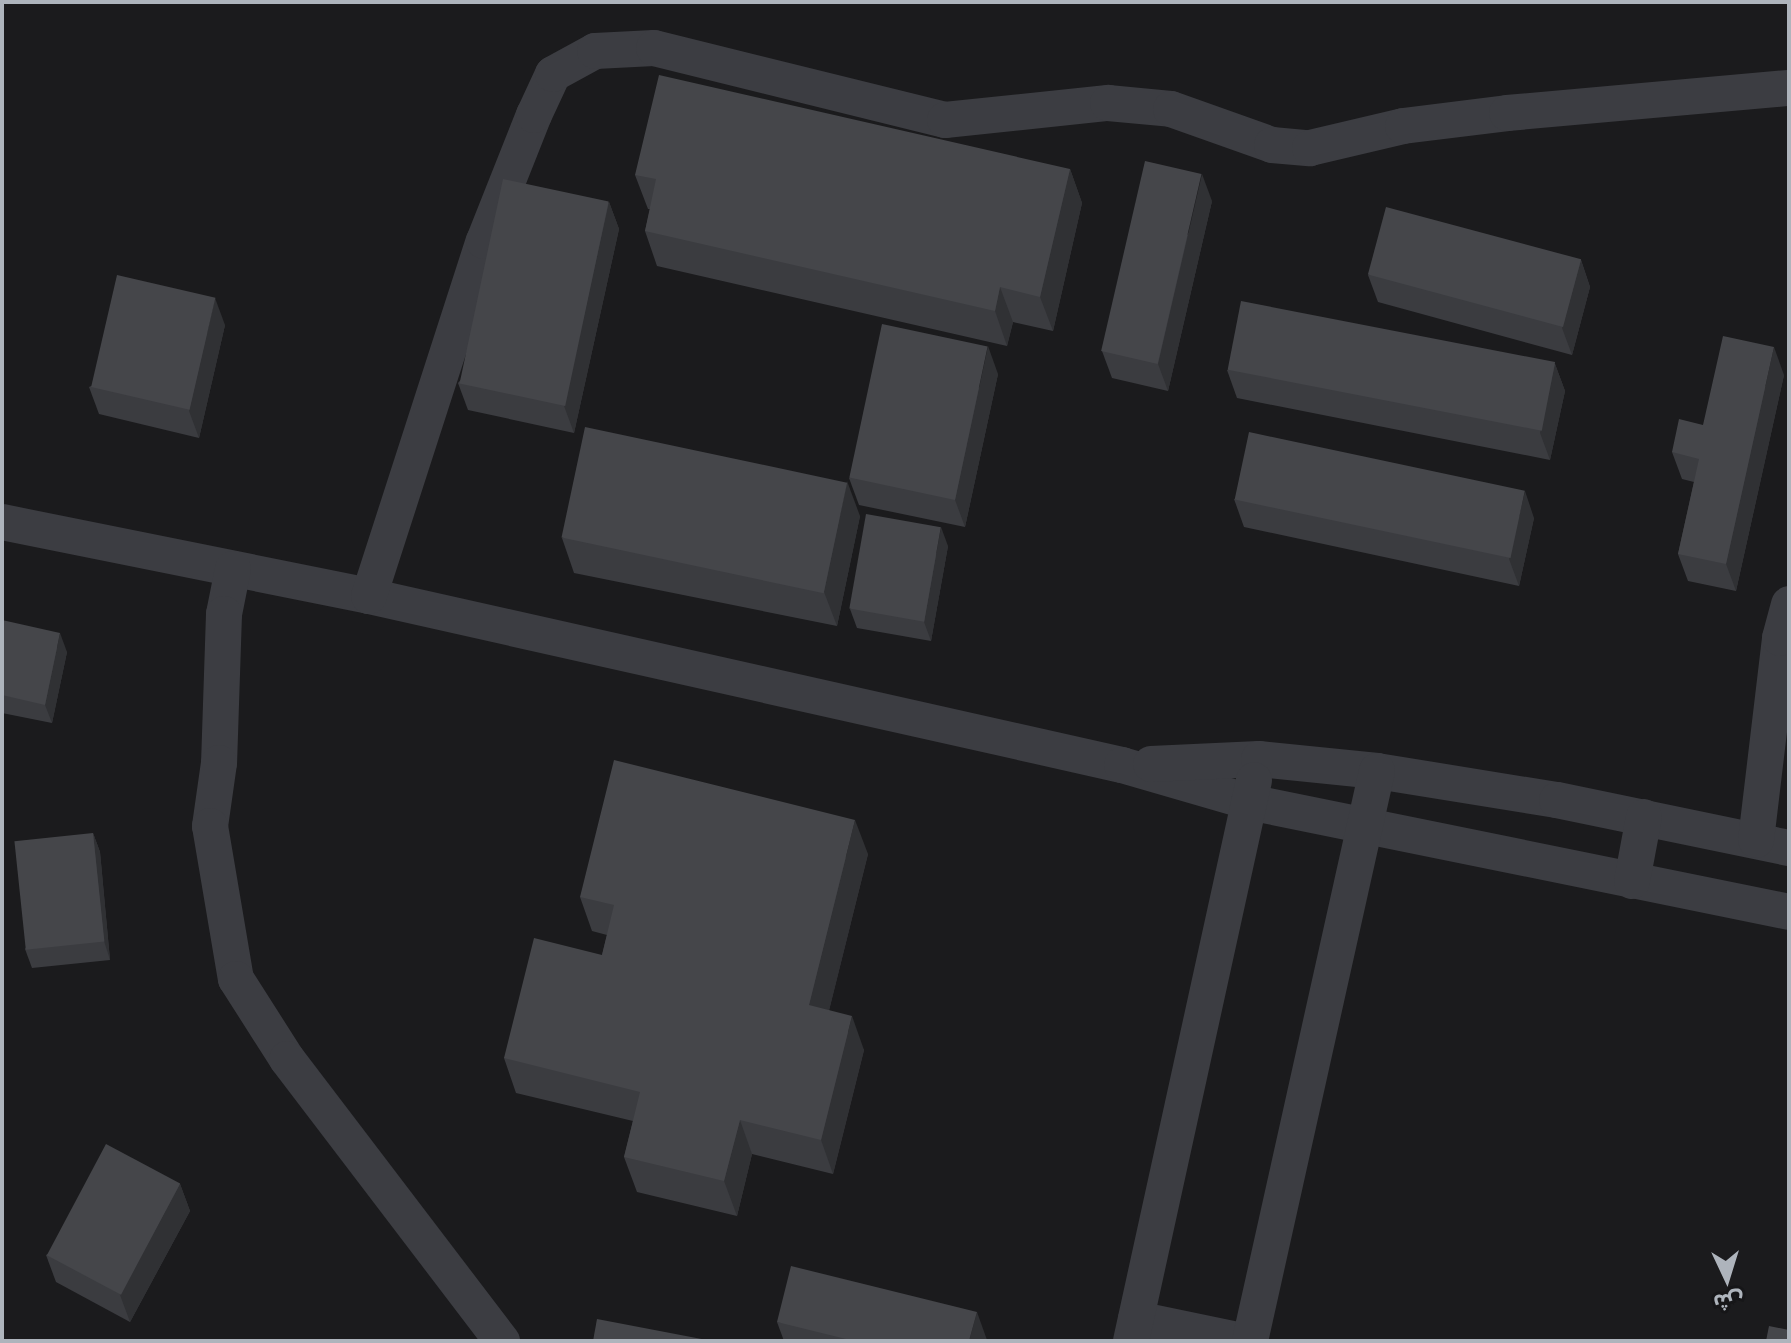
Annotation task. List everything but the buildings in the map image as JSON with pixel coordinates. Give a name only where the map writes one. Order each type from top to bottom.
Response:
[{"type":"street","points":[[369,596],[484,241],[534,115],[553,74],[595,51],[654,48],[945,120],[1108,103],[1171,109],[1272,145],[1310,148],[1403,126],[1492,114],[1789,88]]},
{"type":"street","points":[[2,522],[369,596],[1122,765],[1249,802],[1365,823],[1789,912]]},
{"type":"street","points":[[233,569],[224,614],[219,763],[210,826],[236,979],[287,1059],[502,1341]]},
{"type":"street","points":[[1122,765],[1259,759],[1377,771],[1644,817],[1773,844],[1780,638],[1789,604]]},
{"type":"street","points":[[1242,1341],[1134,1330],[1259,759]]},
{"type":"street","points":[[1250,1341],[1377,771]]},
{"type":"street","points":[[1632,881],[1644,817]]}]
